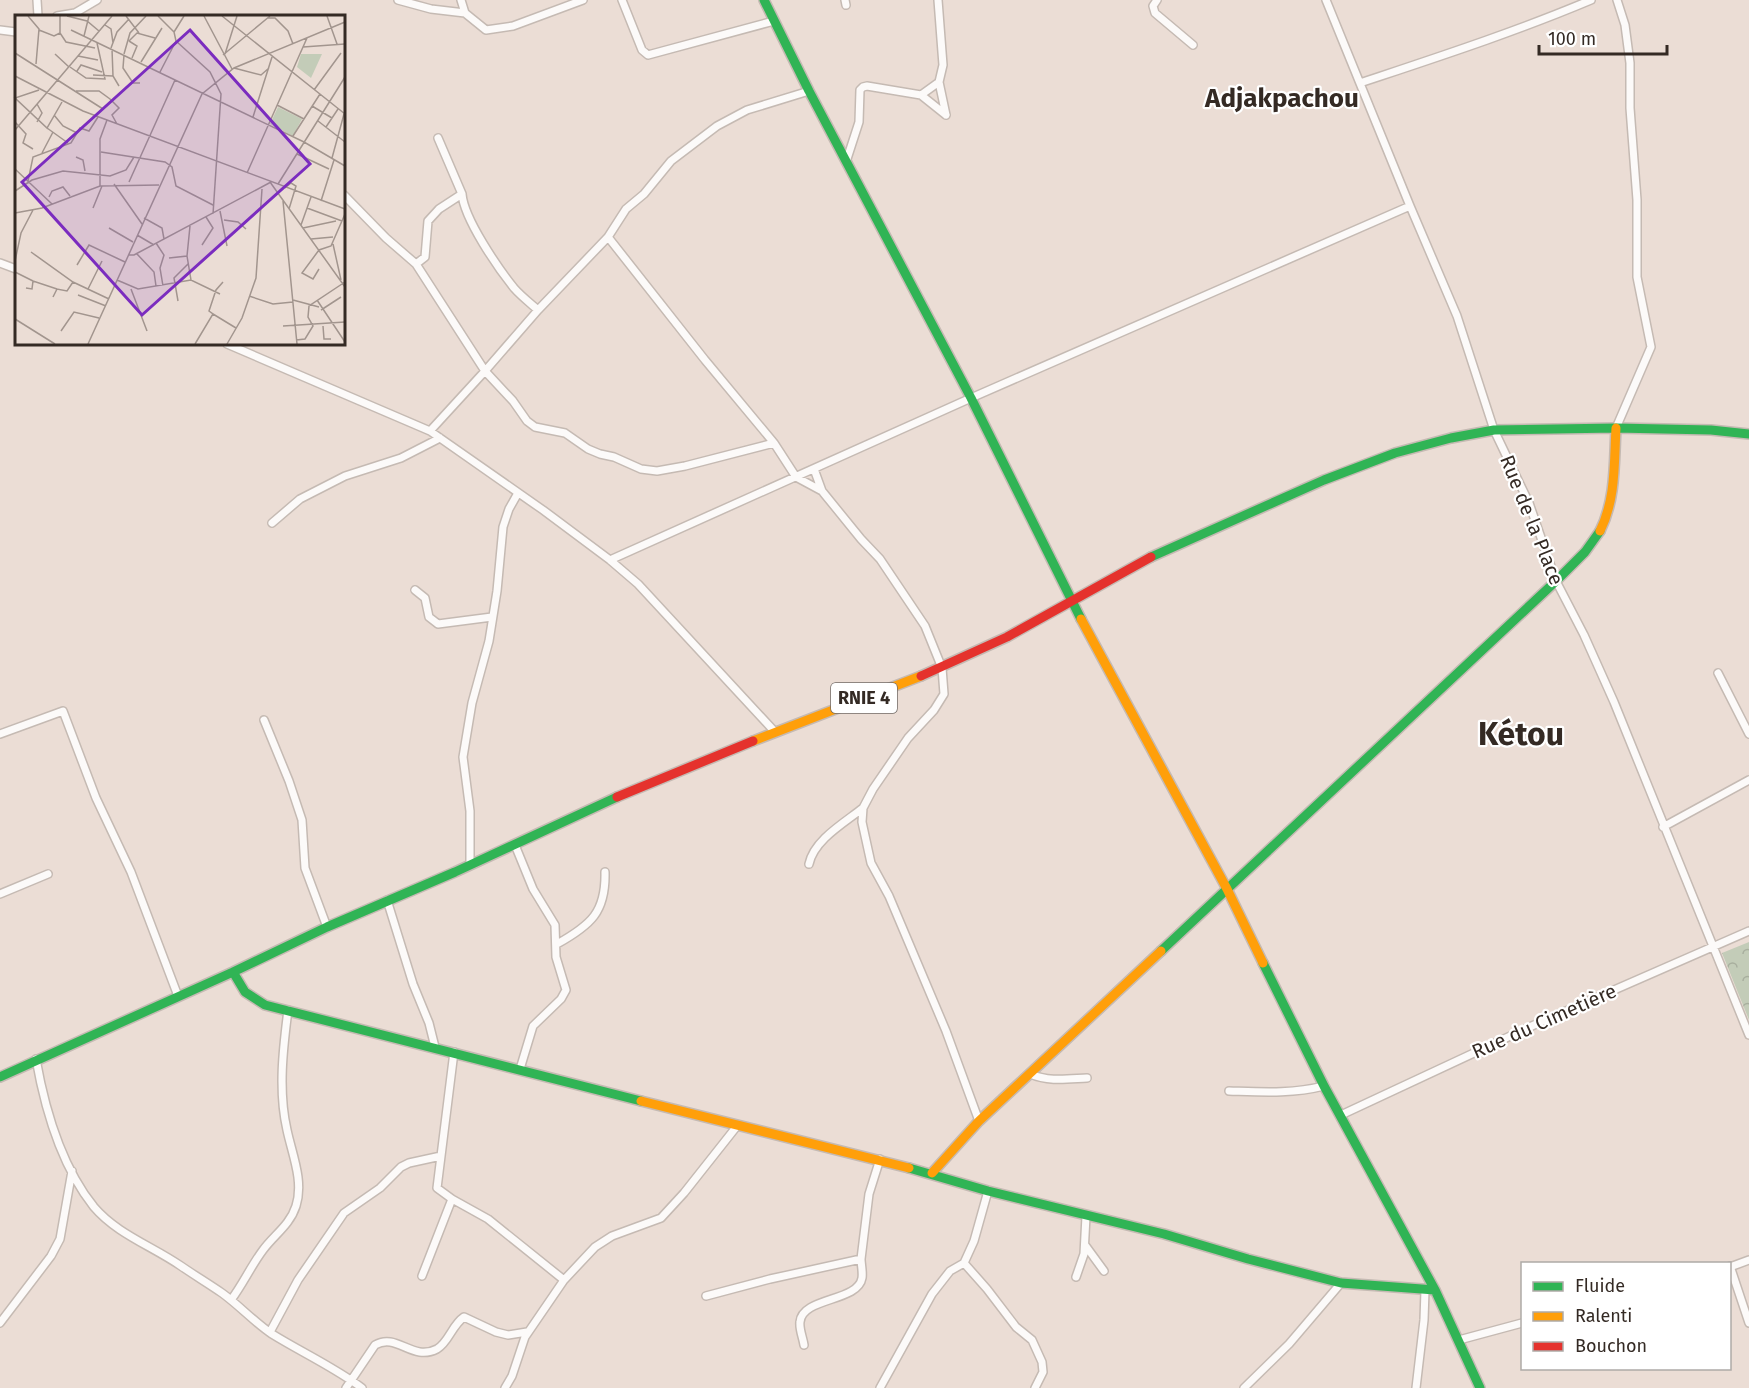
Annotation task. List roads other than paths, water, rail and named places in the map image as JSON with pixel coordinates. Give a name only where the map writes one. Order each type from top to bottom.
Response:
[{"type":"street","points":[[37,0],[38,15]]},
{"type":"street","points":[[63,15],[75,13],[97,0]]},
{"type":"street","points":[[398,0],[431,9],[465,13],[486,30],[513,26],[543,16],[566,3],[583,0]]},
{"type":"street","points":[[461,0],[465,13]]},
{"type":"street","points":[[622,0],[642,50],[648,55],[774,21]]},
{"type":"street","points":[[764,0],[809,91],[847,159],[971,398],[1072,602],[1227,889],[1324,1086],[1430,1290],[1459,1340],[1480,1388]]},
{"type":"street","points":[[847,159],[859,122],[862,87],[921,95],[946,115],[939,82],[943,65],[938,0]]},
{"type":"street","points":[[1157,0],[1154,6],[1155,14],[1193,45]]},
{"type":"street","name":"Rue de la Place","points":[[1326,0],[1457,316],[1494,430],[1529,503],[1556,581],[1584,635],[1614,702],[1749,1035]]},
{"type":"street","points":[[1360,83],[1466,49],[1591,0]]},
{"type":"street","points":[[932,1173],[979,1121],[1556,581],[1600,531],[1607,513],[1613,481],[1616,428],[1651,348],[1637,277],[1637,200],[1630,108],[1630,63],[1625,25],[1617,0]]},
{"type":"street","points":[[0,30],[15,32]]},
{"type":"street","points":[[921,95],[939,82]]},
{"type":"street","points":[[430,431],[486,371],[538,310],[608,237],[626,209],[644,194],[671,161],[717,126],[747,110],[809,91]]},
{"type":"street","points":[[438,138],[462,194],[464,209],[502,272],[515,289],[538,310]]},
{"type":"street","points":[[416,264],[425,257],[428,221],[432,214],[462,194]]},
{"type":"street","points":[[345,196],[386,238],[416,264],[486,371],[535,428],[566,433],[588,449],[641,469],[657,471],[685,466],[774,442]]},
{"type":"street","points":[[610,560],[971,398],[1410,206]]},
{"type":"street","points":[[608,237],[705,360],[774,442],[796,477],[822,491]]},
{"type":"street","points":[[0,262],[15,269]]},
{"type":"street","points":[[229,345],[430,431],[518,493],[610,560],[638,584],[775,732]]},
{"type":"street","name":"RNIE 4","points":[[0,1077],[618,797],[775,732],[942,668],[1007,637],[1163,550],[1324,480],[1395,453],[1451,438],[1494,430],[1616,428],[1711,430],[1749,434]]},
{"type":"street","points":[[272,523],[300,498],[360,470],[401,458],[440,438]]},
{"type":"street","points":[[814,469],[822,491],[899,585],[925,626],[942,668],[944,693],[934,710],[908,738],[873,789],[863,808],[862,822],[871,862],[889,896],[946,1031],[979,1121]]},
{"type":"street","points":[[470,865],[470,811],[463,757],[472,703],[489,641],[497,591],[503,527],[518,493]]},
{"type":"street","points":[[415,590],[425,598],[429,617],[438,624],[492,617]]},
{"type":"street","points":[[1718,673],[1749,734]]},
{"type":"street","points":[[0,734],[63,711],[96,798],[131,872],[178,996]]},
{"type":"street","points":[[264,720],[302,820],[305,868],[327,927]]},
{"type":"street","points":[[1663,827],[1749,780]]},
{"type":"street","points":[[809,864],[810,857],[825,838],[863,808]]},
{"type":"street","points":[[515,845],[533,889],[555,925],[556,957],[566,990],[561,999],[533,1026],[520,1069]]},
{"type":"street","points":[[557,944],[593,917],[602,903],[605,872]]},
{"type":"street","points":[[0,894],[48,874]]},
{"type":"street","points":[[387,900],[435,1047]]},
{"type":"street","name":"Rue du Cimetière","points":[[1341,1115],[1534,1025],[1749,931]]},
{"type":"street","points":[[232,972],[240,987],[250,997],[265,1005],[737,1126],[880,1159],[988,1191],[1164,1234],[1341,1283],[1430,1290]]},
{"type":"street","points":[[231,1300],[265,1246],[290,1220],[297,1205],[296,1163],[286,1130],[283,1089],[284,1042],[288,1010]]},
{"type":"street","points":[[454,1052],[437,1188],[488,1219],[564,1280]]},
{"type":"street","points":[[36,1059],[42,1089],[56,1133],[72,1171],[95,1208],[135,1240],[179,1265],[231,1300],[270,1332],[362,1388]]},
{"type":"street","points":[[1030,1074],[1040,1078],[1060,1080],[1087,1078]]},
{"type":"street","points":[[1229,1091],[1302,1092],[1324,1086]]},
{"type":"street","points":[[505,1388],[512,1376],[527,1332],[564,1280],[595,1247],[612,1236],[661,1218],[684,1193],[737,1126]]},
{"type":"street","points":[[270,1332],[298,1280],[344,1213],[388,1182],[401,1167],[441,1156]]},
{"type":"street","points":[[804,1345],[800,1323],[803,1314],[817,1305],[854,1290],[862,1279],[861,1259],[869,1194],[880,1159]]},
{"type":"street","points":[[0,1323],[51,1256],[60,1239],[72,1171]]},
{"type":"street","points":[[880,1388],[932,1294],[950,1271],[964,1263],[974,1241],[988,1191]]},
{"type":"street","points":[[422,1276],[452,1199]]},
{"type":"street","points":[[1076,1277],[1083,1258],[1086,1216]]},
{"type":"street","points":[[1084,1243],[1104,1272]]},
{"type":"street","points":[[706,1296],[861,1259]]},
{"type":"street","points":[[1731,1267],[1749,1260]]},
{"type":"street","points":[[964,1263],[1016,1327],[1032,1340],[1042,1362],[1043,1372],[1035,1388]]},
{"type":"street","points":[[1731,1270],[1749,1323]]},
{"type":"street","points":[[1244,1388],[1289,1344],[1341,1283]]},
{"type":"street","points":[[1416,1388],[1430,1290]]},
{"type":"street","points":[[346,1388],[375,1345],[380,1342],[387,1340],[414,1352],[423,1353],[434,1350],[443,1344],[464,1317],[508,1335],[527,1332]]},
{"type":"street","points":[[1459,1340],[1521,1323]]},
{"type":"district","name":"Adjakpachou","points":[[1282,98]]},
{"type":"district","name":"Kétou","points":[[1521,734]]}]
